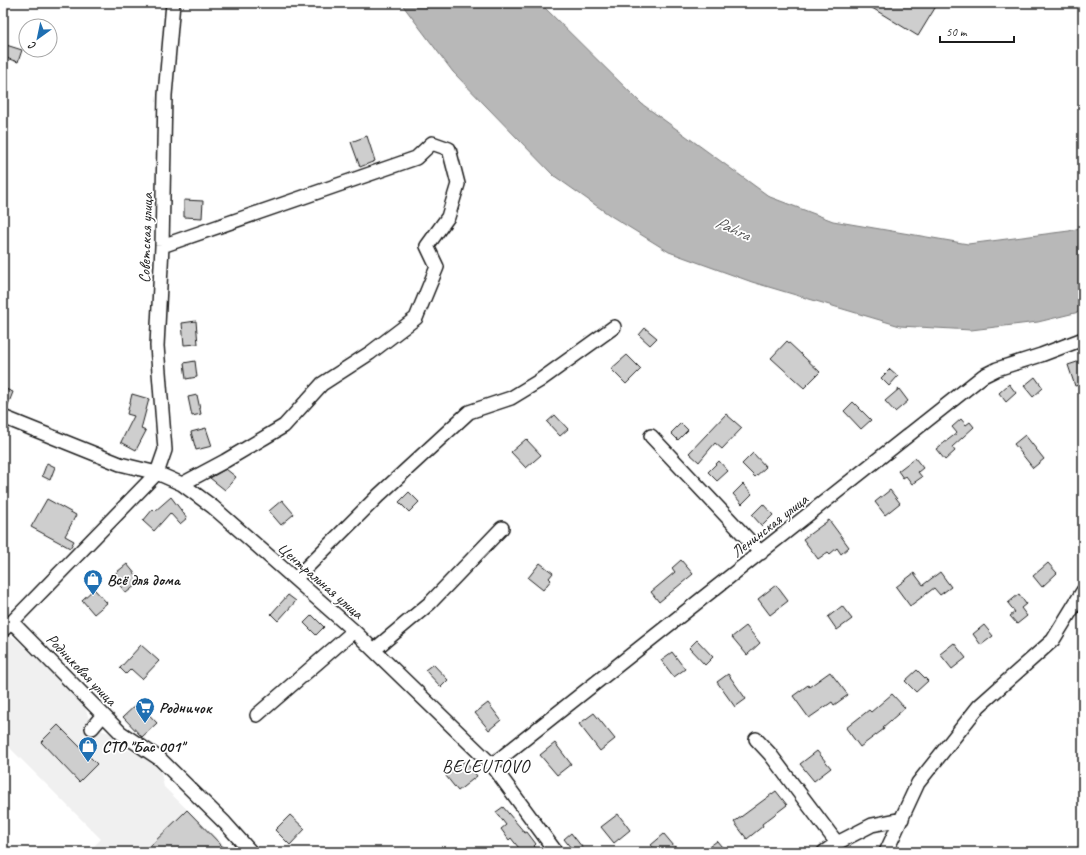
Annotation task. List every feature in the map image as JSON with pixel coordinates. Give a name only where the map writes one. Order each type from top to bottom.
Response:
[{"type":"street","name":"Советская улица","points":[[156,473],[165,450],[158,346],[162,246],[165,95],[173,3]]},
{"type":"street","points":[[162,246],[416,158],[432,143],[449,149],[458,184],[448,217],[427,246],[437,267],[416,318],[370,353],[322,384],[284,426],[225,461],[182,484]]},
{"type":"street","points":[[295,579],[379,495],[469,412],[511,398],[540,381],[614,327]]},
{"type":"street","name":"Ленинская улица","points":[[492,765],[983,376],[997,369],[1041,355],[1083,339]]},
{"type":"street","name":"Центральная улица","points":[[3,418],[120,464],[156,473],[182,484],[213,507],[354,631],[492,765],[556,852]]},
{"type":"street","points":[[651,436],[761,553]]},
{"type":"street","points":[[16,639],[7,626],[156,473]]},
{"type":"street","points":[[374,650],[430,603],[502,528]]},
{"type":"street","points":[[886,852],[918,783],[979,706],[1053,640],[1083,591]]},
{"type":"street","name":"Родниковая улица","points":[[7,626],[120,733],[160,759],[252,852]]},
{"type":"street","points":[[257,715],[354,631]]},
{"type":"street","points":[[92,728],[102,716]]},
{"type":"street","points":[[756,739],[770,754],[837,843]]},
{"type":"street","points":[[824,852],[837,843],[872,825],[902,818]]},
{"type":"shaded area","points":[[6,634],[16,639],[85,707],[92,728],[110,733],[124,748],[159,764],[164,787],[231,852],[90,852],[89,851],[101,839],[3,741],[3,638]]},
{"type":"water","name":"Pahra","points":[[401,3],[540,3],[642,104],[770,197],[833,221],[968,244],[1069,231],[1083,227],[1083,311],[1038,322],[971,330],[900,326],[752,282],[669,252],[611,216],[553,175],[453,72]]},
{"type":"building","points":[[864,3],[938,3],[918,36]]},
{"type":"building","points":[[3,44],[18,49],[18,58],[19,58],[18,62],[3,57]]},
{"type":"building","points":[[367,136],[375,161],[360,167],[351,142]]},
{"type":"building","points":[[184,200],[203,201],[202,218],[184,217]]},
{"type":"building","points":[[196,321],[198,344],[184,345],[182,323]]},
{"type":"building","points":[[645,328],[657,338],[650,345],[639,335]]},
{"type":"building","points":[[787,341],[820,372],[804,388],[771,358]]},
{"type":"building","points":[[627,355],[641,369],[626,384],[611,369]]},
{"type":"building","points":[[1083,360],[1083,384],[1075,386],[1068,365]]},
{"type":"building","points":[[195,361],[197,377],[186,379],[184,363]]},
{"type":"building","points":[[890,369],[898,376],[889,386],[881,378]]},
{"type":"building","points":[[1035,377],[1043,388],[1033,397],[1024,386]]},
{"type":"building","points":[[1009,384],[1016,393],[1006,402],[999,393]]},
{"type":"building","points":[[3,388],[13,392],[6,410],[3,409]]},
{"type":"building","points":[[899,389],[908,401],[895,412],[885,401]]},
{"type":"building","points":[[132,394],[149,399],[141,429],[146,431],[136,450],[121,442],[134,416],[127,414]]},
{"type":"building","points":[[197,395],[201,414],[192,416],[188,397]]},
{"type":"building","points":[[853,402],[871,420],[861,429],[844,411]]},
{"type":"building","points":[[726,414],[742,428],[722,449],[715,443],[699,462],[689,453]]},
{"type":"building","points":[[555,415],[568,429],[560,436],[547,422]]},
{"type":"building","points":[[961,419],[966,425],[970,422],[974,427],[952,447],[955,451],[945,460],[936,449],[957,433],[952,427]]},
{"type":"building","points":[[681,423],[688,430],[678,440],[671,433]]},
{"type":"building","points":[[206,428],[212,446],[196,450],[191,432]]},
{"type":"building","points":[[1025,435],[1044,459],[1033,468],[1014,444]]},
{"type":"building","points":[[526,439],[541,455],[526,468],[511,452]]},
{"type":"building","points":[[753,453],[766,467],[755,477],[742,464]]},
{"type":"building","points":[[915,458],[923,468],[918,472],[922,477],[912,484],[906,476],[903,478],[898,471]]},
{"type":"building","points":[[719,461],[728,471],[717,481],[708,472]]},
{"type":"building","points":[[47,463],[55,467],[50,480],[42,476]]},
{"type":"building","points":[[226,469],[236,477],[225,490],[210,478]]},
{"type":"building","points":[[743,484],[752,494],[742,504],[733,494]]},
{"type":"building","points":[[890,490],[900,503],[885,515],[875,502]]},
{"type":"building","points":[[409,492],[419,502],[409,512],[399,502]]},
{"type":"building","points":[[171,497],[187,518],[180,524],[170,513],[154,531],[143,521],[153,509],[155,511]]},
{"type":"building","points":[[47,499],[76,515],[65,536],[74,541],[70,548],[31,527]]},
{"type":"building","points":[[282,500],[294,514],[281,525],[269,511]]},
{"type":"building","points":[[763,504],[773,515],[762,526],[752,515]]},
{"type":"building","points":[[829,520],[849,547],[841,554],[837,548],[830,554],[828,552],[818,559],[803,539]]},
{"type":"building","points":[[681,560],[693,574],[659,602],[651,592],[675,572],[672,568]]},
{"type":"building","points":[[540,563],[553,573],[549,578],[551,580],[543,590],[528,578]]},
{"type":"building","points":[[1048,563],[1057,573],[1042,587],[1033,576]]},
{"type":"building","points":[[127,564],[141,581],[126,593],[112,576]]},
{"type":"building","points":[[940,572],[951,587],[940,595],[934,588],[910,606],[896,587],[914,573],[923,585]]},
{"type":"building","points":[[776,585],[788,601],[770,615],[758,599]]},
{"type":"building","points":[[94,589],[107,603],[94,614],[82,600]]},
{"type":"building","points":[[1019,594],[1026,604],[1021,608],[1027,616],[1017,624],[1010,616],[1015,612],[1008,603]]},
{"type":"building","points":[[288,595],[296,601],[278,621],[271,614]]},
{"type":"building","points":[[842,606],[852,619],[837,630],[828,617]]},
{"type":"building","points":[[312,615],[324,627],[316,635],[304,623]]},
{"type":"building","points":[[984,625],[993,636],[981,645],[973,634]]},
{"type":"building","points":[[746,626],[760,643],[747,655],[732,637]]},
{"type":"building","points":[[697,640],[713,657],[705,665],[689,648]]},
{"type":"building","points":[[954,643],[966,658],[952,669],[940,654]]},
{"type":"building","points":[[141,645],[159,661],[142,679],[131,669],[126,674],[120,668]]},
{"type":"building","points":[[672,652],[685,669],[674,677],[661,660]]},
{"type":"building","points":[[433,664],[448,680],[441,687],[425,670]]},
{"type":"building","points":[[917,670],[928,681],[916,692],[905,681]]},
{"type":"building","points":[[830,672],[848,695],[834,705],[832,702],[809,718],[793,696]]},
{"type":"building","points":[[728,674],[746,699],[735,707],[717,682]]},
{"type":"building","points":[[892,694],[905,708],[883,727],[884,729],[860,747],[846,728],[869,710],[871,712]]},
{"type":"building","points":[[138,703],[157,723],[142,737],[123,717]]},
{"type":"building","points":[[488,703],[501,720],[489,730],[475,713]]},
{"type":"building","points":[[594,713],[615,739],[600,751],[579,724]]},
{"type":"building","points":[[58,725],[97,764],[79,782],[41,742]]},
{"type":"building","points":[[555,743],[571,764],[557,775],[540,755]]},
{"type":"building","points":[[817,751],[831,768],[814,781],[800,764]]},
{"type":"building","points":[[465,761],[477,776],[458,791],[446,776]]},
{"type":"building","points":[[776,791],[787,805],[762,824],[763,826],[747,839],[734,822]]},
{"type":"building","points":[[503,807],[525,833],[527,832],[536,844],[534,846],[539,852],[522,852],[511,838],[509,840],[501,829],[506,825],[496,812]]},
{"type":"building","points":[[187,810],[228,852],[144,852]]},
{"type":"building","points":[[618,814],[630,830],[614,843],[601,827]]},
{"type":"building","points":[[290,815],[305,829],[290,845],[275,830]]},
{"type":"building","points":[[571,833],[586,852],[574,852],[564,839]]},
{"type":"building","points":[[664,834],[679,852],[657,852],[651,845]]},
{"type":"building","points":[[717,841],[726,852],[702,852]]},
{"type":"place","name":"Всё для дома","points":[[93,596]]},
{"type":"place","name":"Родничок","points":[[145,724]]},
{"type":"place","name":"СТО \"Бас 001\"","points":[[88,763]]},
{"type":"district","name":"BELEUTOVO","points":[[486,766]]}]
